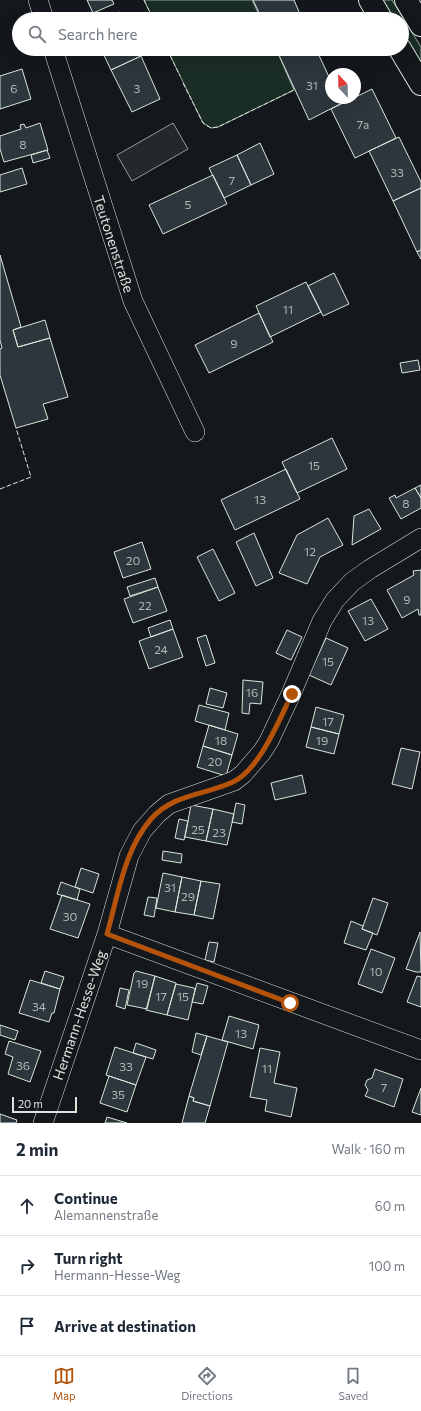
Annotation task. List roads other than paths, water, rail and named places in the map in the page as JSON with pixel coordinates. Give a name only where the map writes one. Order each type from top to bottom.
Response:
[{"type":"main road","points":[[370,0],[377,12]]},
{"type":"main road","points":[[406,0],[421,25]]},
{"type":"main road","points":[[404,56],[421,84]]},
{"type":"street","points":[[38,0],[42,12]]},
{"type":"street","name":"Teutonenstraße","points":[[55,56],[133,301],[195,432]]},
{"type":"street","name":"Hermann-Hesse-Weg","points":[[43,1123],[107,934],[129,856],[142,831],[157,814],[169,804],[234,781],[243,774],[262,752],[269,741],[292,694],[322,621],[335,600],[352,582],[370,569],[421,538]]},
{"type":"street","points":[[107,934],[421,1050]]}]
